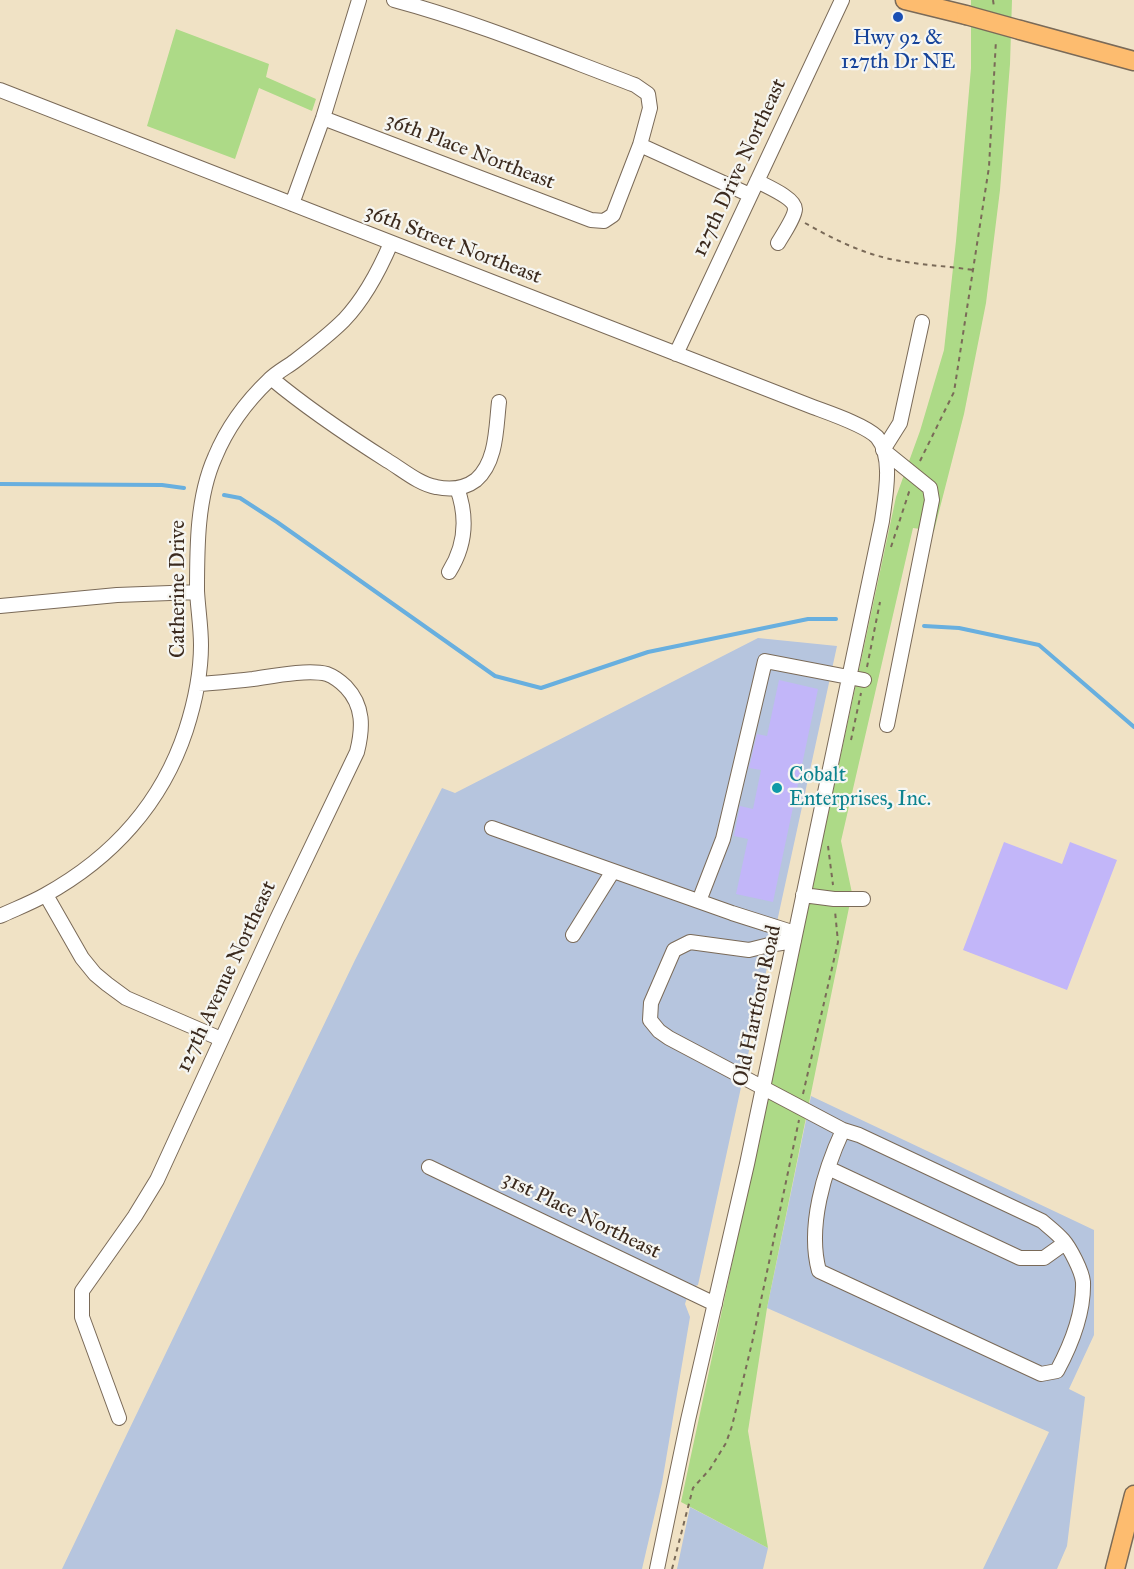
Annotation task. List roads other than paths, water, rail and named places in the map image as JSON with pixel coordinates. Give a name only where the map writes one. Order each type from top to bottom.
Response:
[{"type":"main road","points":[[904,0],[1134,61]]},
{"type":"main road","points":[[1115,1569],[1134,1495]]},
{"type":"street","points":[[292,204],[323,118],[359,0]]},
{"type":"street","points":[[394,0],[490,30],[635,85],[648,94],[650,108],[640,145],[750,195]]},
{"type":"street","name":"127th Drive Northeast","points":[[676,354],[842,0]]},
{"type":"street","name":"36th Street Northeast","points":[[0,90],[852,422],[870,432],[878,438],[883,450],[930,488],[932,500],[887,725]]},
{"type":"street","name":"36th Place Northeast","points":[[323,118],[591,220],[604,220],[613,214],[640,145]]},
{"type":"street","points":[[757,182],[791,201],[795,208],[778,243]]},
{"type":"street","name":"Catherine Drive","points":[[0,916],[46,894],[96,861],[124,836],[146,810],[164,782],[180,749],[198,684],[201,645],[197,592],[200,512],[212,466],[228,432],[246,405],[271,378],[320,343],[363,298],[379,271],[391,243]]},
{"type":"street","points":[[883,450],[900,423],[922,322]]},
{"type":"street","points":[[271,378],[305,406],[351,438],[433,487],[448,489],[463,487],[476,480],[486,467],[492,452],[499,402]]},
{"type":"street","name":"Old Hartford Road","points":[[657,1569],[762,1089],[882,521],[886,486],[886,464],[883,450]]},
{"type":"street","points":[[449,572],[459,555],[465,526],[463,507],[457,488]]},
{"type":"street","points":[[0,606],[117,595],[197,592]]},
{"type":"street","points":[[699,901],[723,839],[765,661],[864,680]]},
{"type":"street","name":"127th Avenue Northeast","points":[[119,1418],[81,1317],[82,1291],[135,1216],[157,1180],[357,752],[361,738],[362,722],[353,695],[340,681],[328,674],[295,674],[198,684]]},
{"type":"street","points":[[492,828],[794,937]]},
{"type":"street","points":[[573,935],[613,871]]},
{"type":"street","points":[[46,894],[82,958],[107,984],[126,998],[221,1039]]},
{"type":"street","points":[[803,895],[834,899],[863,899]]},
{"type":"street","points":[[794,937],[749,950],[690,942],[674,950],[651,1003],[650,1020],[669,1038],[800,1109],[1042,1221],[1065,1243],[1083,1280],[1081,1305],[1075,1328],[1065,1357],[1057,1371],[1041,1374],[819,1271],[815,1255],[819,1206],[828,1168],[843,1130]]},
{"type":"street","name":"31st Place Northeast","points":[[429,1167],[714,1304]]},
{"type":"street","points":[[828,1168],[1020,1258],[1044,1258],[1065,1243]]},
{"type":"waterway","points":[[0,484],[162,485],[184,488]]},
{"type":"waterway","points":[[224,495],[240,498],[277,522],[495,676],[541,688],[648,652],[808,619],[836,619]]},
{"type":"waterway","points":[[924,626],[959,628],[1039,645],[1134,727]]},
{"type":"place","name":"Hwy 92 & 127th Dr NE","points":[[898,17]]},
{"type":"place","name":"Cobalt Enterprises, Inc.","points":[[777,788]]}]
